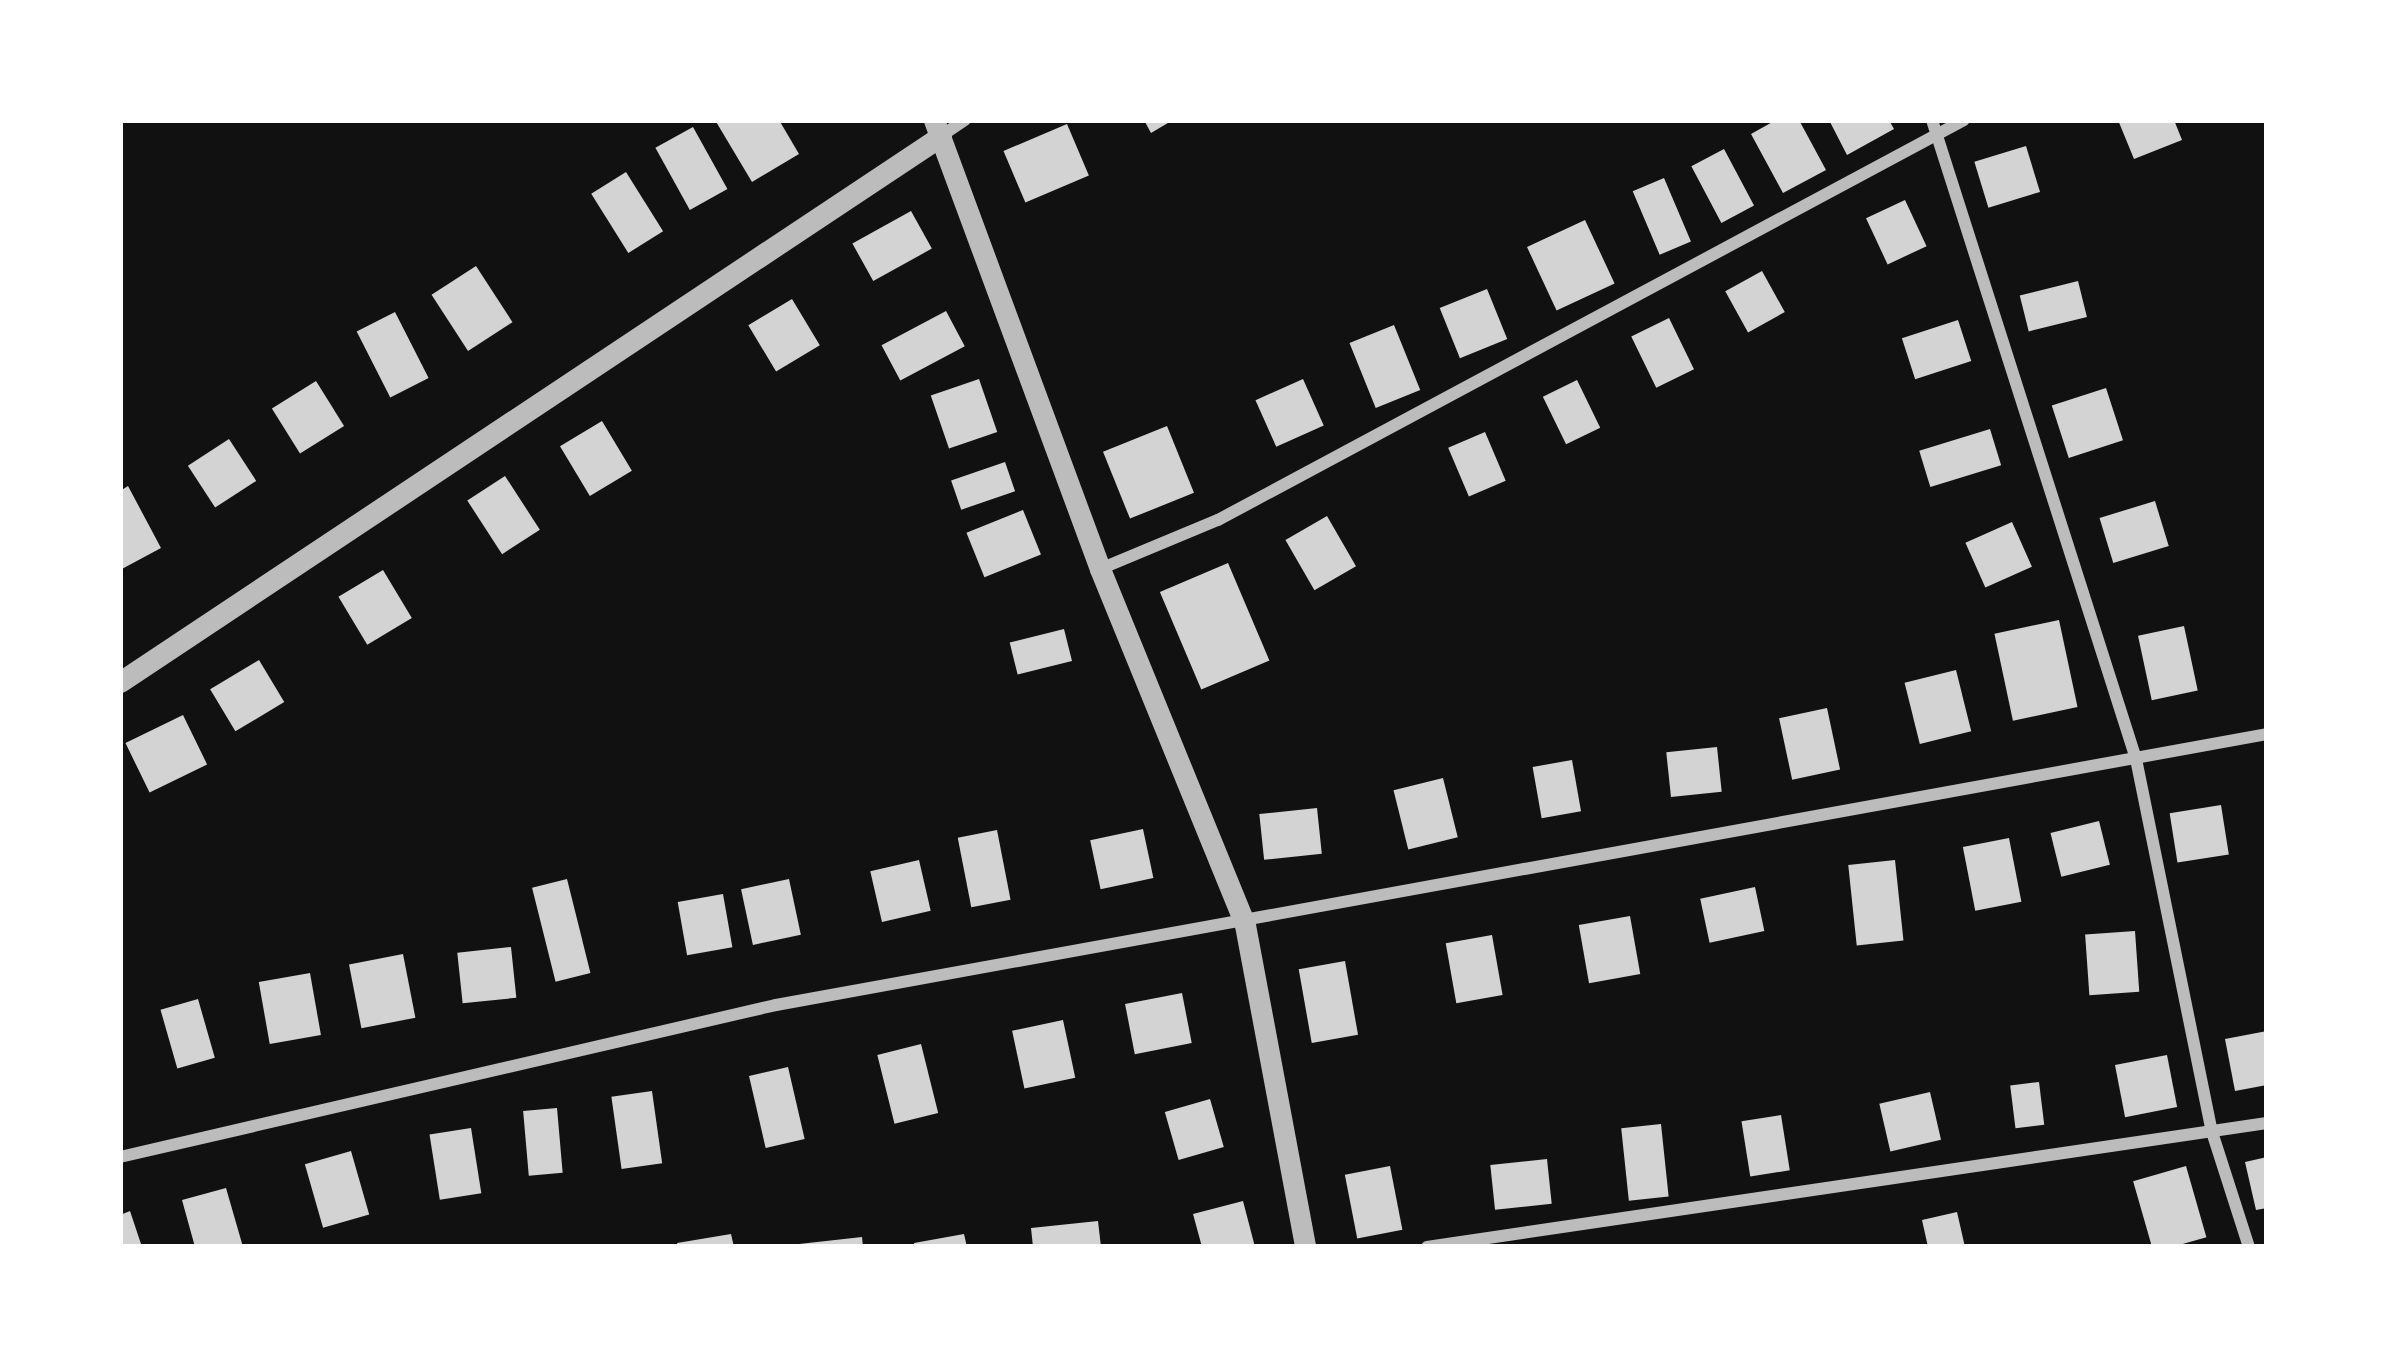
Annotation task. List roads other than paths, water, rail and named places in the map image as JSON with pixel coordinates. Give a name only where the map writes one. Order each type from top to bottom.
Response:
[{"type":"street","points":[[120,682],[937,128],[964,120]]},
{"type":"street","points":[[1932,120],[2136,759],[2212,1132],[2249,1247]]},
{"type":"street","points":[[1100,569],[1218,520],[1964,120]]},
{"type":"street","points":[[937,128],[1100,569],[1245,925],[1305,1247]]},
{"type":"street","points":[[120,1157],[776,1005],[1245,925],[2267,734]]},
{"type":"street","points":[[1427,1247],[2267,1123]]}]
